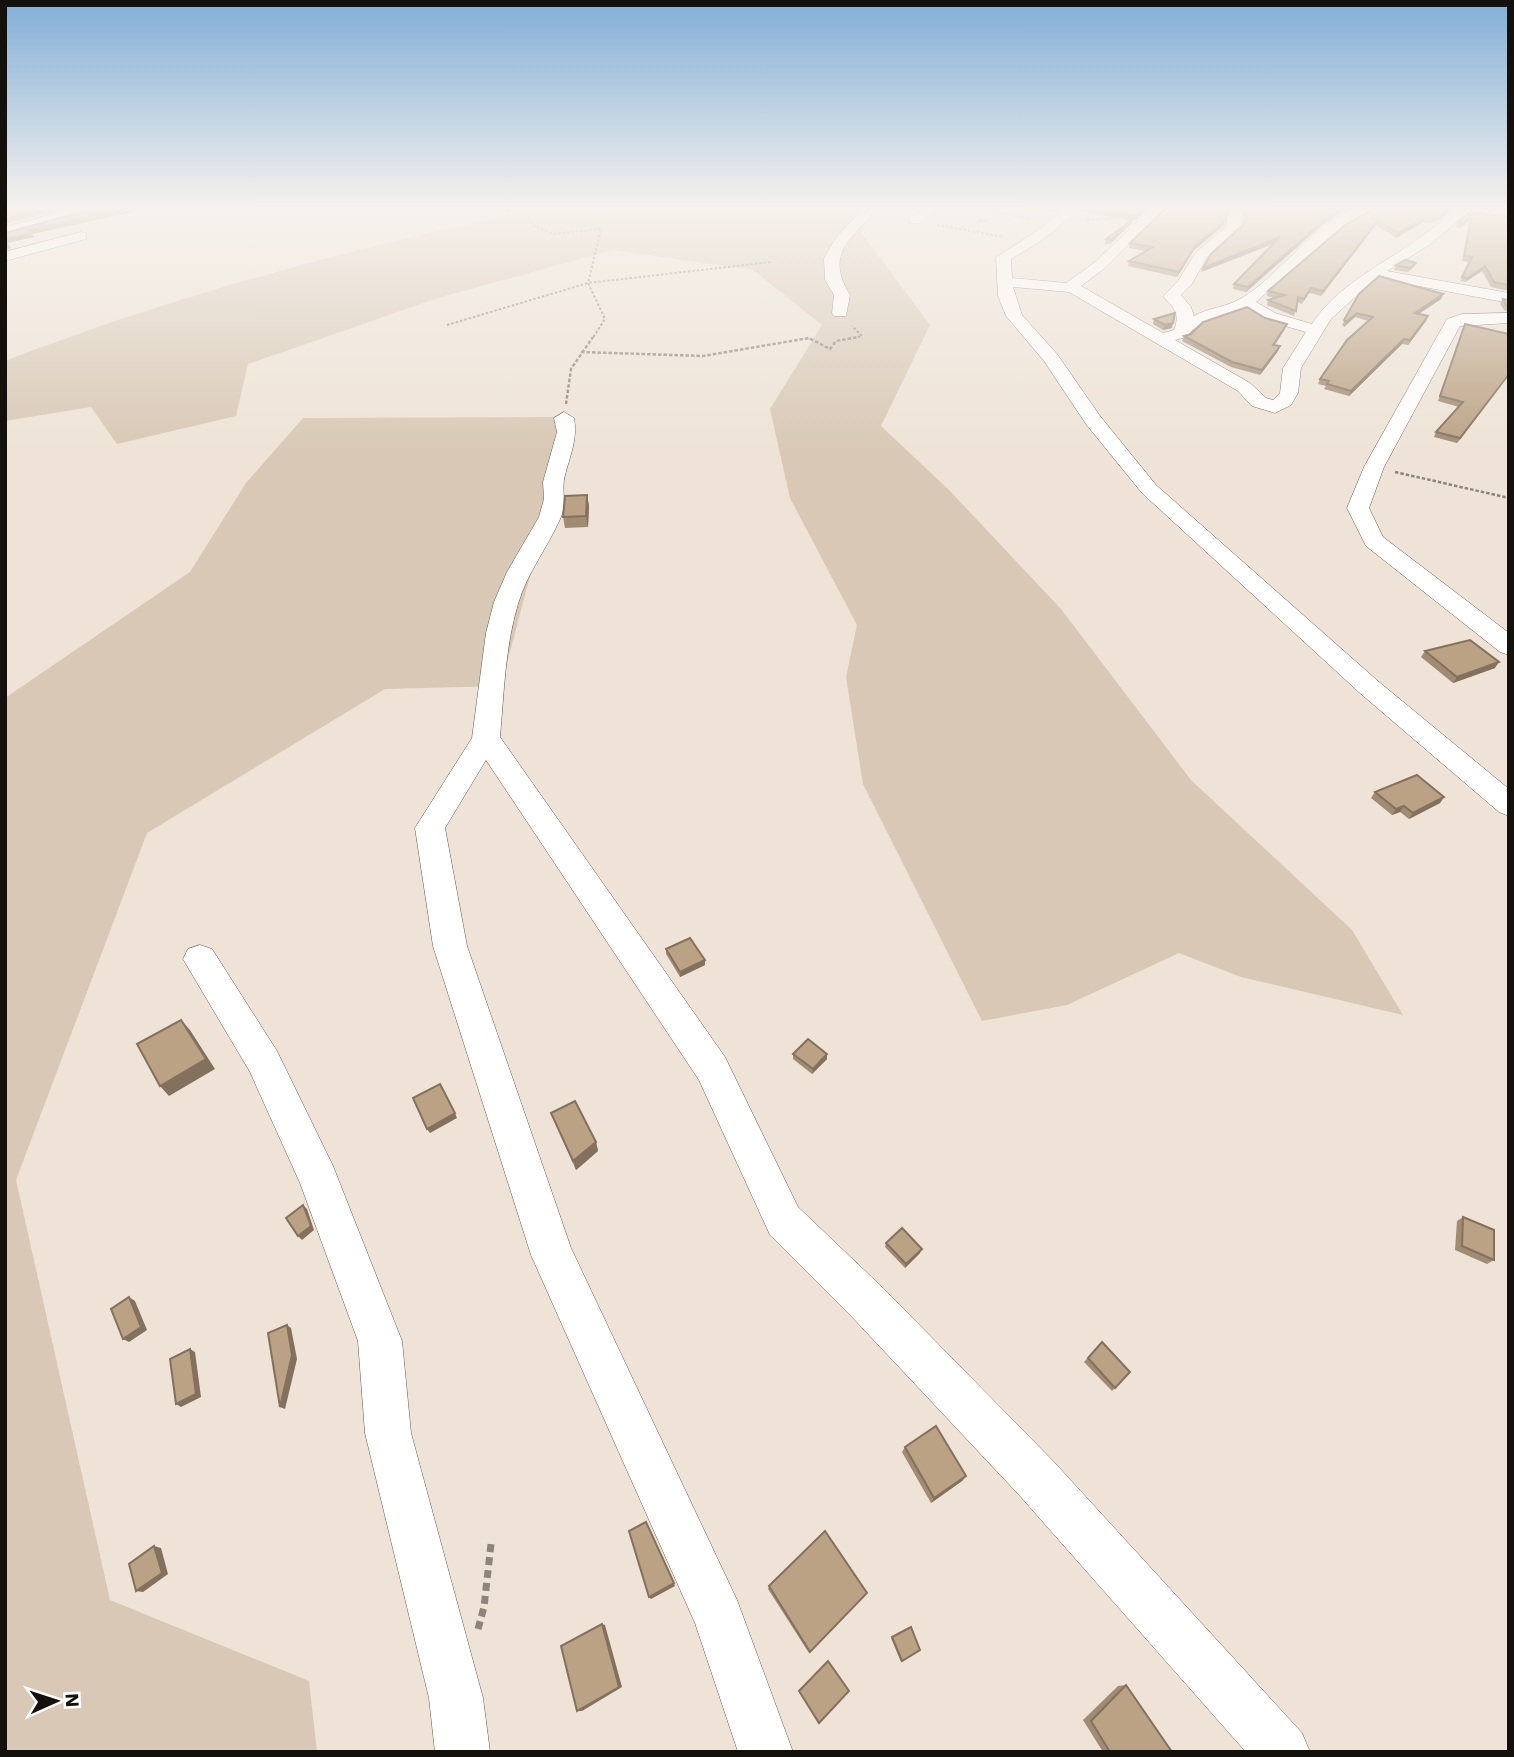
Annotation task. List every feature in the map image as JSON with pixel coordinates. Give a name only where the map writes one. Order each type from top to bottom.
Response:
[{"type":"street","points":[[838,288],[842,295],[840,313]]},
{"type":"street","points":[[1006,288],[1006,296],[1014,316],[1051,358],[1093,420],[1149,489],[1370,688],[1509,805]]},
{"type":"street","points":[[1073,288],[1244,387],[1259,402],[1275,407],[1284,401],[1289,393],[1292,368],[1325,316],[1357,288]]},
{"type":"street","points":[[1159,339],[1181,333],[1184,328],[1187,313],[1184,305],[1171,296],[1180,288]]},
{"type":"street","points":[[1184,328],[1208,315],[1246,302],[1262,288]]},
{"type":"street","points":[[1455,288],[1509,298]]},
{"type":"street","points":[[1246,302],[1256,310],[1276,318],[1317,330]]},
{"type":"street","points":[[1504,634],[1374,541],[1358,508],[1374,467],[1454,323],[1462,319],[1509,318]]},
{"type":"street","points":[[564,418],[567,432],[553,482],[555,499],[550,517],[519,572],[506,602],[498,633],[486,738],[430,828],[450,946],[552,1255],[719,1618],[765,1752]]},
{"type":"street","points":[[486,738],[712,1069],[784,1221],[868,1303],[1037,1479],[1283,1752]]},
{"type":"street","points":[[200,959],[264,1062],[319,1180],[380,1341],[388,1433],[456,1698],[463,1752]]},
{"type":"path","points":[[447,325],[571,288]]},
{"type":"path","points":[[564,418],[571,369],[605,319],[590,288]]},
{"type":"path","points":[[581,352],[703,356],[809,338],[831,349],[836,341],[862,336],[840,313]]},
{"type":"path","points":[[1374,467],[1509,498]]},
{"type":"shaded area","points":[[221,288],[474,288],[438,298],[248,364],[236,416],[117,444],[91,407],[5,421],[5,361],[139,313]]},
{"type":"shaded area","points":[[776,288],[902,288],[930,325],[881,426],[949,490],[1061,609],[1191,780],[1352,930],[1403,1015],[1241,977],[1179,953],[1067,1005],[982,1021],[863,784],[846,677],[857,625],[790,498],[770,409],[822,325]]},
{"type":"shaded area","points":[[572,417],[501,686],[385,689],[147,833],[16,1180],[110,1600],[309,1681],[317,1752],[5,1752],[5,698],[190,572],[246,483],[303,418]]},
{"type":"building","points":[[1272,288],[1325,288],[1323,291],[1311,288],[1304,299],[1298,297],[1296,311],[1268,300],[1285,295],[1268,291]]},
{"type":"building","points":[[1366,288],[1422,288],[1443,294],[1415,313],[1428,316],[1410,340],[1404,339],[1351,391],[1327,384],[1329,381],[1320,379],[1347,340],[1373,317],[1357,313],[1346,322],[1344,320],[1359,294]]},
{"type":"building","points":[[1247,307],[1265,318],[1287,324],[1273,345],[1280,346],[1262,370],[1232,362],[1184,336],[1191,334],[1203,322]]},
{"type":"building","points":[[1175,313],[1173,323],[1165,325],[1154,319]]},
{"type":"building","points":[[1465,324],[1509,334],[1509,374],[1460,438],[1436,432],[1463,402],[1440,396]]},
{"type":"building","points":[[587,495],[586,516],[563,517],[565,496]]},
{"type":"building","points":[[1470,640],[1499,662],[1457,677],[1425,651]]},
{"type":"building","points":[[1417,775],[1444,797],[1413,813],[1404,806],[1396,809],[1375,792]]},
{"type":"building","points":[[690,938],[705,960],[680,972],[666,949]]},
{"type":"building","points":[[181,1020],[206,1059],[160,1086],[137,1044]]},
{"type":"building","points":[[808,1039],[827,1054],[813,1069],[793,1054]]},
{"type":"building","points":[[440,1084],[455,1113],[427,1129],[413,1098]]},
{"type":"building","points":[[575,1101],[596,1142],[573,1161],[551,1113]]},
{"type":"building","points":[[303,1205],[311,1226],[298,1236],[286,1218]]},
{"type":"building","points":[[1463,1217],[1494,1230],[1494,1260],[1462,1246]]},
{"type":"building","points":[[902,1228],[922,1249],[906,1264],[886,1243]]},
{"type":"building","points":[[129,1297],[141,1327],[123,1339],[111,1309]]},
{"type":"building","points":[[287,1325],[292,1355],[280,1407],[268,1333]]},
{"type":"building","points":[[1102,1342],[1130,1372],[1115,1388],[1088,1358]]},
{"type":"building","points":[[190,1349],[196,1394],[176,1404],[170,1359]]},
{"type":"building","points":[[936,1426],[966,1476],[934,1498],[905,1447]]},
{"type":"building","points":[[646,1522],[674,1583],[649,1597],[629,1531]]},
{"type":"building","points":[[825,1531],[867,1593],[810,1652],[769,1586]]},
{"type":"building","points":[[154,1546],[162,1573],[136,1591],[129,1564]]},
{"type":"building","points":[[602,1624],[619,1687],[577,1711],[561,1646]]},
{"type":"building","points":[[911,1627],[920,1650],[902,1661],[892,1637]]},
{"type":"building","points":[[828,1661],[849,1691],[819,1723],[799,1691]]},
{"type":"building","points":[[1126,1685],[1172,1752],[1110,1752],[1091,1721]]}]
